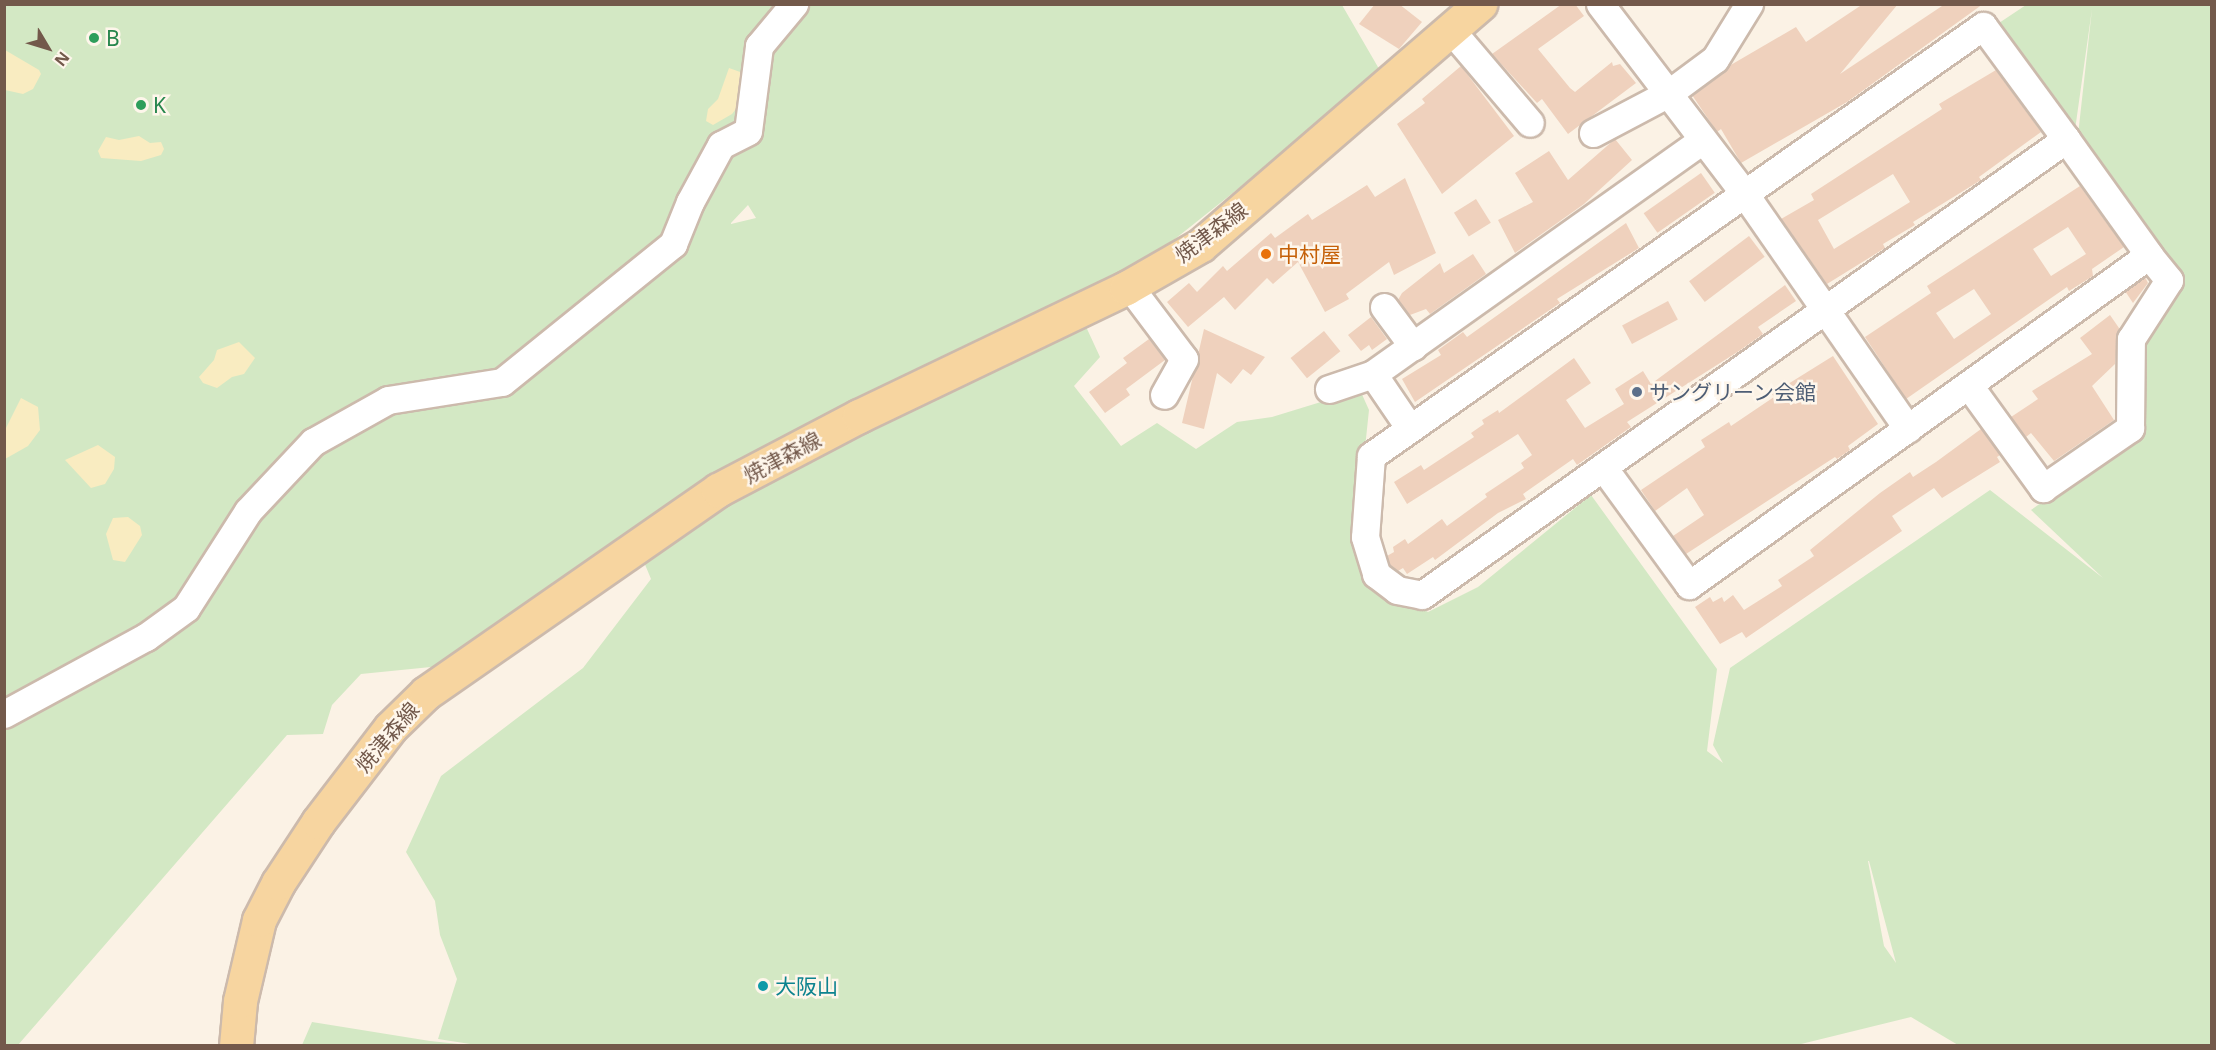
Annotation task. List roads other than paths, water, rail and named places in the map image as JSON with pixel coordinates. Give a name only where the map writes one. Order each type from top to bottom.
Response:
[{"type":"main road","name":"焼津森線","points":[[236,1046],[240,1001],[259,920],[278,882],[318,822],[390,728],[426,693],[718,490],[859,416],[1129,286],[1201,245],[1480,4]]},
{"type":"street","points":[[4,714],[146,637],[186,608],[248,511],[313,442],[388,399],[502,382],[674,244],[690,202],[721,145],[748,131],[759,46],[794,4]]},
{"type":"street","points":[[1600,4],[1743,194],[1908,429]]},
{"type":"street","points":[[1593,133],[1669,93],[1715,60],[1749,4]]},
{"type":"street","points":[[1970,387],[2043,488],[2130,428],[2131,339],[2169,280],[2149,255],[2066,139],[1983,26],[1409,427],[1371,456],[1365,537],[1376,574],[1397,590],[1422,595],[2066,139]]},
{"type":"street","points":[[1450,29],[1530,123]]},
{"type":"street","points":[[1329,389],[1373,374],[1702,140]]},
{"type":"street","points":[[1603,467],[1689,585],[1970,387],[2149,255]]},
{"type":"street","points":[[1129,286],[1184,359],[1164,395]]},
{"type":"street","points":[[1384,307],[1413,346]]},
{"type":"street","points":[[1373,374],[1409,427]]},
{"type":"place","name":"B","points":[[94,38]]},
{"type":"place","name":"K","points":[[141,105]]},
{"type":"place","name":"中村屋","points":[[1266,254]]},
{"type":"place","name":"サングリーン会館","points":[[1637,392]]},
{"type":"place","name":"大阪山","points":[[763,986]]}]
